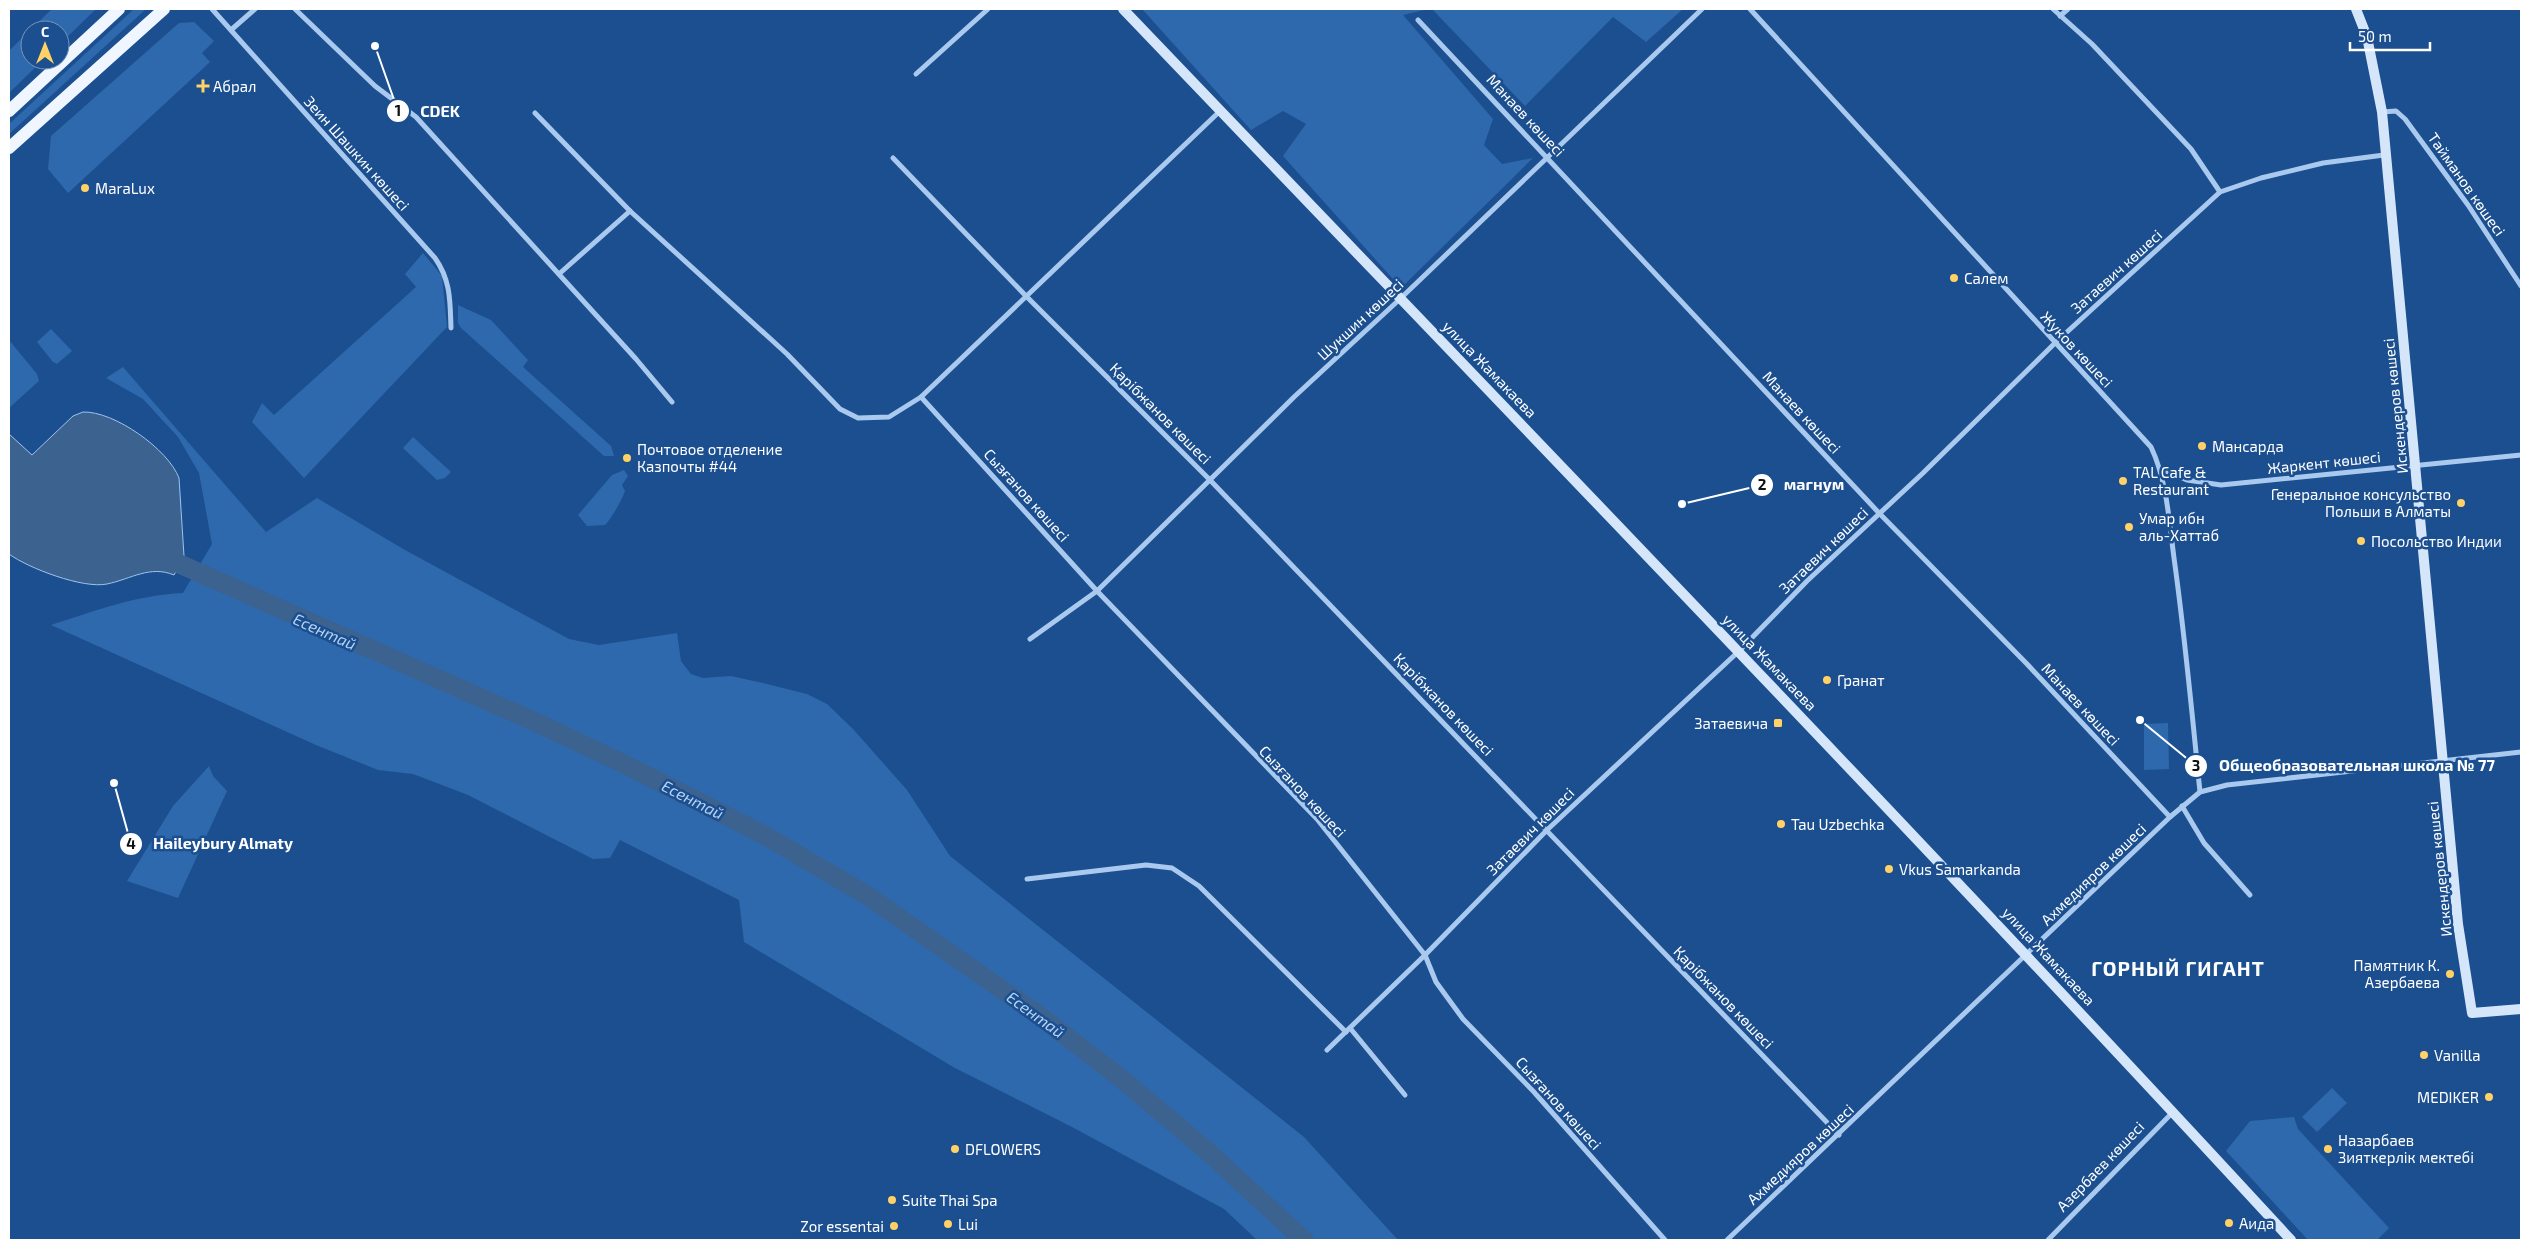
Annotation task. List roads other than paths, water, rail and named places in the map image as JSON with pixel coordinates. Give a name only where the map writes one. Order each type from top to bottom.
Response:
[{"type":"main road","points":[[9,111],[119,9]]},
{"type":"main road","points":[[9,148],[164,10]]},
{"type":"street","name":"Зеин Шашкин көшесі","points":[[212,9],[435,258],[445,273],[450,296],[451,328]]},
{"type":"street","points":[[231,30],[255,9]]},
{"type":"street","points":[[295,9],[375,86],[416,117],[672,402]]},
{"type":"street","points":[[916,74],[988,9]]},
{"type":"street","name":"улица Жамакаева","points":[[1122,9],[1739,651],[2174,1112],[2292,1240]]},
{"type":"street","name":"Шукшин көшесі","points":[[1030,639],[1097,591],[1209,479],[1702,9]]},
{"type":"street","name":"Жуков көшесі","points":[[1750,9],[2151,447],[2161,469],[2184,631],[2200,792]]},
{"type":"street","points":[[2053,9],[2092,44],[2191,149],[2220,192]]},
{"type":"street","points":[[2060,16],[2068,9]]},
{"type":"street","name":"Искендеров көшесі","points":[[2356,9],[2367,37],[2382,112],[2384,155],[2416,466],[2458,924],[2472,1013],[2521,1009]]},
{"type":"street","name":"Манаев көшесі","points":[[1418,20],[1548,157],[1879,514],[2026,664],[2170,817]]},
{"type":"street","points":[[535,113],[630,211],[788,354],[840,409],[858,418],[889,417],[922,397],[1025,296],[1220,111]]},
{"type":"street","name":"Тайманов көшесі","points":[[2382,112],[2396,111],[2405,118],[2468,205],[2521,286]]},
{"type":"street","name":"Затаевич көшесі","points":[[1327,1050],[1425,955],[1547,830],[1739,651],[1807,581],[1879,514],[2055,343],[2220,192],[2261,178],[2323,162],[2384,155]]},
{"type":"street","name":"Қарібжанов көшесі","points":[[893,158],[1025,296],[1209,479],[1839,1136]]},
{"type":"street","points":[[558,274],[630,211]]},
{"type":"street","name":"Сызғанов көшесі","points":[[922,397],[1097,591],[1205,706],[1316,819],[1425,955],[1436,982],[1463,1019],[1534,1092],[1665,1240]]},
{"type":"street","name":"Жаркент көшесі","points":[[2161,469],[2186,480],[2221,485],[2521,455]]},
{"type":"street","name":"Ахмедияров көшесі","points":[[1726,1240],[1839,1136],[2170,817],[2200,792],[2227,785],[2521,752]]},
{"type":"street","points":[[2182,806],[2204,843],[2250,895]]},
{"type":"street","points":[[1027,879],[1146,865],[1172,868],[1199,886],[1348,1030],[1405,1095]]},
{"type":"street","name":"Азербаев көшесі","points":[[2048,1240],[2174,1112]]},
{"type":"waterway","name":"Есентай","points":[[157,554],[542,725],[626,765],[764,835],[868,896],[1037,1014],[1118,1076],[1206,1150],[1304,1240]]},
{"type":"place","name":"CDEK","points":[[375,46]]},
{"type":"place","name":"Абрал","points":[[203,86]]},
{"type":"place","name":"MaraLux","points":[[85,188]]},
{"type":"place","name":"Салем","points":[[1954,278]]},
{"type":"place","name":"Мансарда","points":[[2202,446]]},
{"type":"place","name":"Почтовое отделение Казпочты #44","points":[[627,458]]},
{"type":"place","name":"TAL Cafe & Restaurant","points":[[2123,481]]},
{"type":"place","name":"Генеральное консульство Польши в Алматы","points":[[2461,503]]},
{"type":"place","name":"магнум","points":[[1682,504]]},
{"type":"place","name":"Умар ибн аль-Хаттаб","points":[[2129,527]]},
{"type":"place","name":"Посольство Индии","points":[[2361,541]]},
{"type":"place","name":"Гранат","points":[[1827,680]]},
{"type":"place","name":"Общеобразовательная школа № 77","points":[[2140,720]]},
{"type":"place","name":"Затаевича","points":[[1778,723]]},
{"type":"place","name":"Haileybury Almaty","points":[[114,783]]},
{"type":"place","name":"Tau Uzbechka","points":[[1781,824]]},
{"type":"place","name":"Vkus Samarkanda","points":[[1889,869]]},
{"type":"place","name":"Памятник К. Азербаева","points":[[2450,974]]},
{"type":"place","name":"Vanilla","points":[[2424,1055]]},
{"type":"place","name":"MEDIKER","points":[[2489,1097]]},
{"type":"place","name":"DFLOWERS","points":[[955,1149]]},
{"type":"place","name":"Назарбаев Зияткерлік мектебі","points":[[2328,1149]]},
{"type":"place","name":"Suite Thai Spa","points":[[892,1200]]},
{"type":"place","name":"Аида","points":[[2229,1223]]},
{"type":"place","name":"Lui","points":[[948,1224]]},
{"type":"place","name":"Zor essentai","points":[[894,1226]]},
{"type":"district","name":"ГОРНЫЙ ГИГАНТ","points":[[2178,968]]}]
